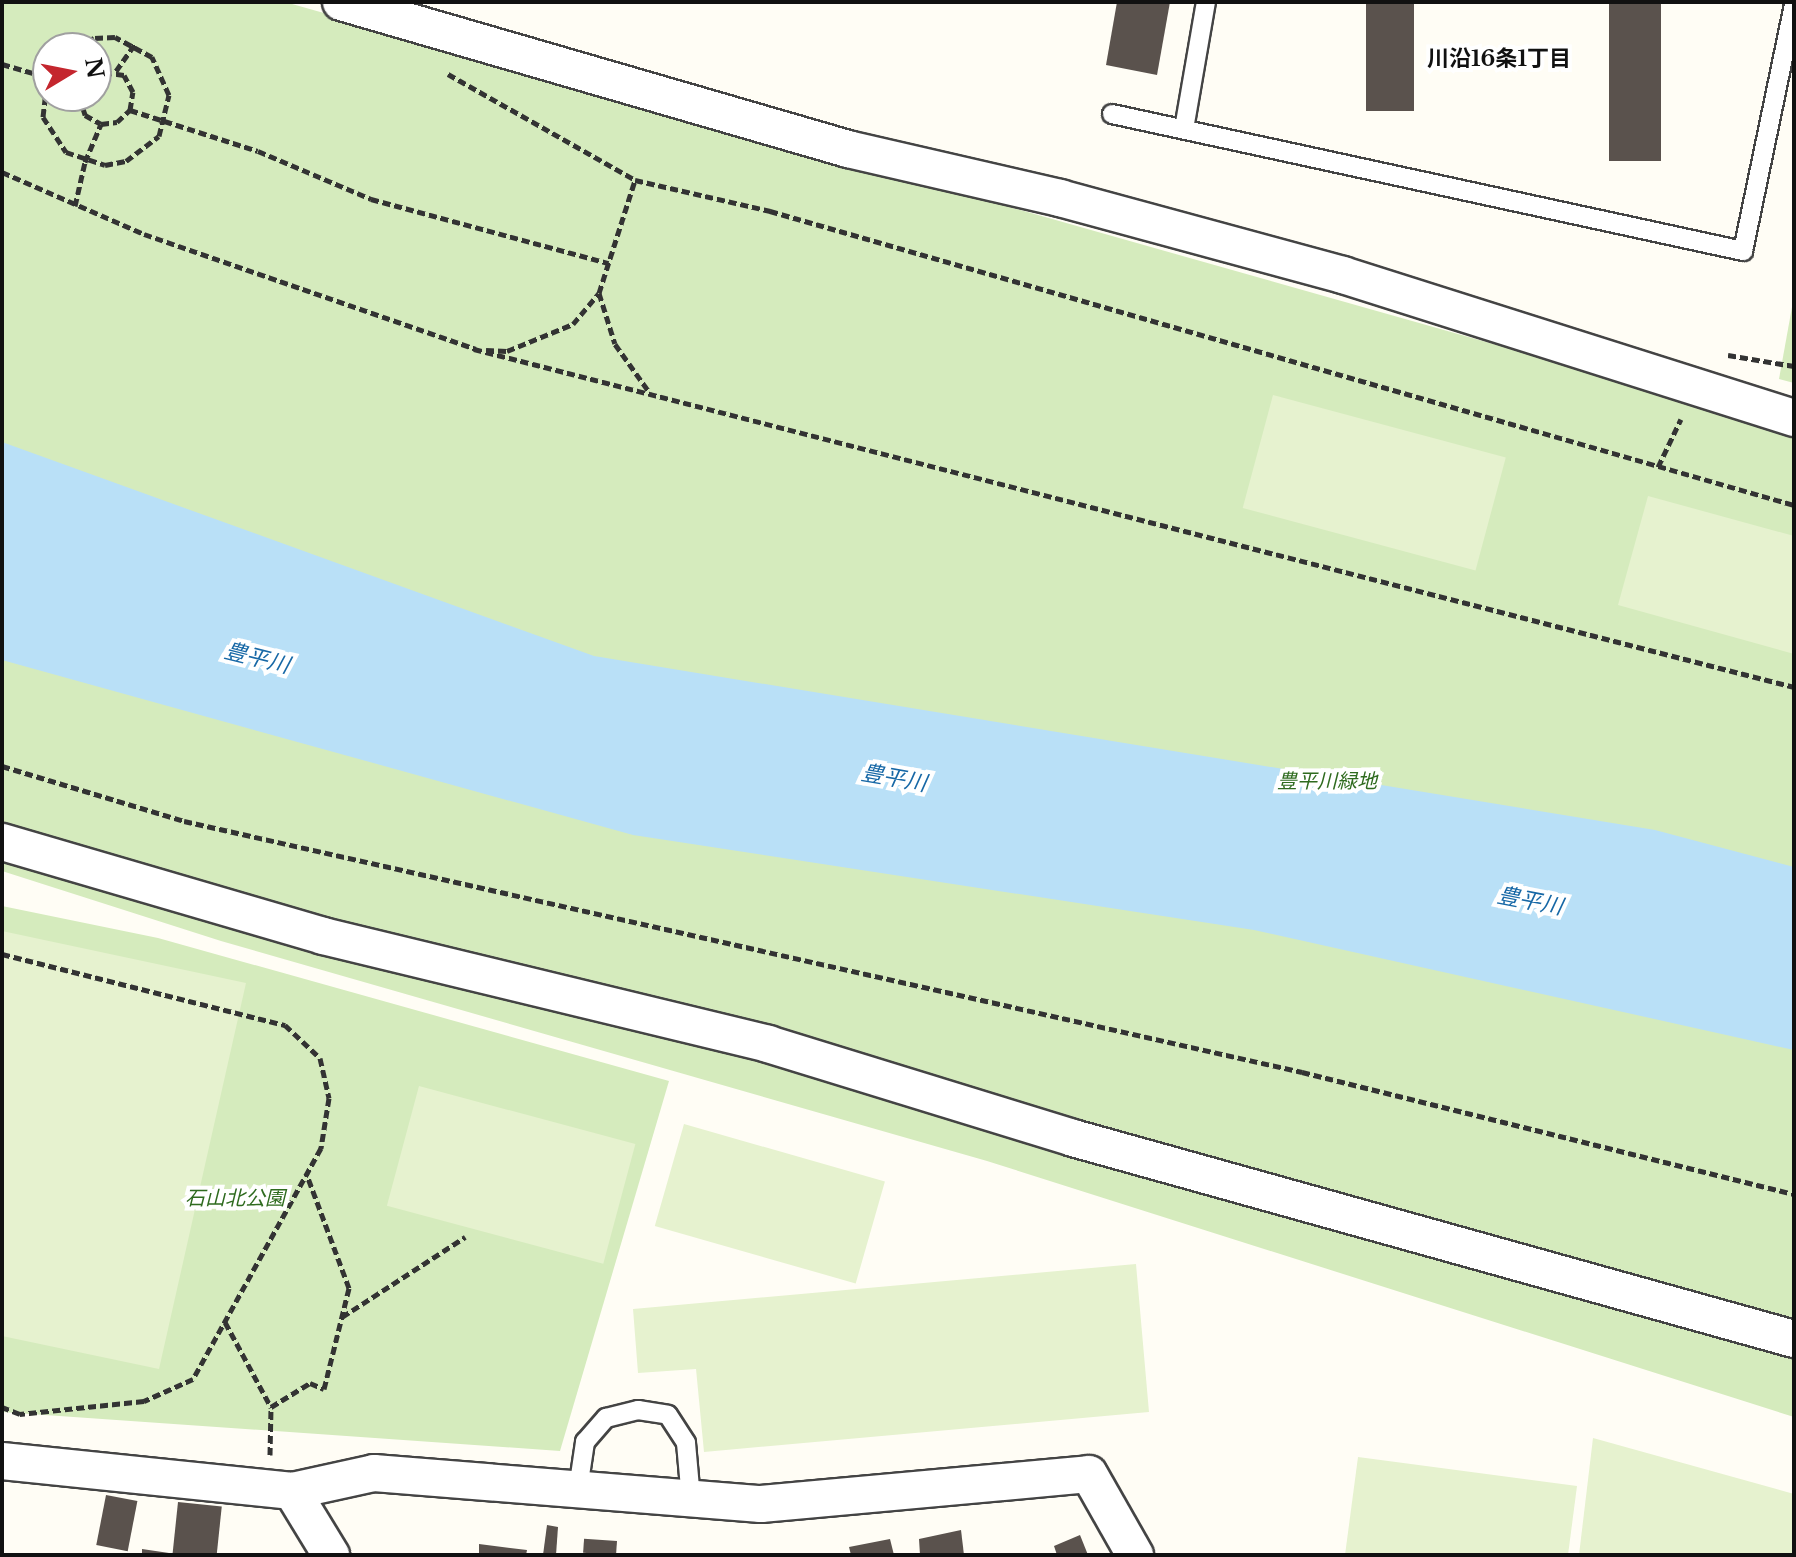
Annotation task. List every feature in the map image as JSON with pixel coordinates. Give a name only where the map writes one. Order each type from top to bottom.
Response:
[{"type":"street","points":[[341,2],[848,149],[1060,198],[1343,275],[1794,418]]},
{"type":"street","points":[[2,842],[323,936],[768,1044],[1073,1138],[1794,1339]]},
{"type":"street","points":[[2,1461],[280,1490],[374,1473],[761,1504],[1089,1474],[1135,1555]]},
{"type":"street","points":[[280,1490],[331,1555]]},
{"type":"lane","points":[[1184,129],[1206,2]]},
{"type":"lane","points":[[1112,114],[1743,251],[1794,5]]},
{"type":"lane","points":[[578,1489],[585,1442],[606,1418],[638,1410],[668,1415],[686,1443],[691,1499]]},
{"type":"path","points":[[43,112],[52,137],[85,162],[126,161],[145,151],[164,125],[169,95],[164,75],[135,44],[112,41]]},
{"type":"path","points":[[116,71],[135,44]]},
{"type":"path","points":[[2,64],[32,71]]},
{"type":"path","points":[[84,112],[101,124],[117,122],[130,110],[130,83],[112,71]]},
{"type":"path","points":[[443,71],[635,180],[770,211],[1794,505]]},
{"type":"path","points":[[130,110],[164,125],[258,151],[371,199],[609,263]]},
{"type":"path","points":[[75,206],[85,162],[101,124]]},
{"type":"path","points":[[2,172],[75,206],[474,349],[1794,687]]},
{"type":"path","points":[[474,349],[507,351],[544,339],[573,324],[599,293],[635,180]]},
{"type":"path","points":[[599,293],[615,344],[651,394]]},
{"type":"path","points":[[1724,355],[1794,366]]},
{"type":"path","points":[[2,766],[184,821],[1302,1072],[1794,1194]]},
{"type":"path","points":[[2,954],[285,1025],[320,1058],[329,1098],[321,1148],[193,1379],[144,1401],[20,1414],[2,1407]]},
{"type":"path","points":[[271,1407],[310,1383],[324,1389],[349,1288],[306,1174]]},
{"type":"path","points":[[342,1318],[465,1237]]},
{"type":"path","points":[[225,1322],[271,1407],[280,1490]]},
{"type":"green space","name":"豊平川緑地","points":[[2,2],[285,2],[1794,429],[1794,1417],[987,1161],[221,941],[2,871]]},
{"type":"green space","points":[[1794,296],[1794,383],[1779,379]]},
{"type":"green space","points":[[1273,395],[1506,457],[1476,570],[1243,508]]},
{"type":"green space","points":[[1648,496],[1794,536],[1794,654],[1618,605]]},
{"type":"green space","name":"石山北公園","points":[[2,906],[158,938],[669,1081],[560,1451],[2,1412]]},
{"type":"green space","points":[[2,931],[246,983],[159,1369],[2,1336]]},
{"type":"green space","points":[[419,1086],[635,1144],[603,1264],[387,1206]]},
{"type":"green space","points":[[684,1124],[885,1182],[856,1284],[655,1226]]},
{"type":"green space","points":[[1136,1264],[1149,1412],[704,1452],[696,1369],[638,1373],[633,1309]]},
{"type":"green space","points":[[1593,1438],[1794,1494],[1794,1555],[1579,1555]]},
{"type":"green space","points":[[1358,1457],[1577,1486],[1568,1555],[1345,1555]]},
{"type":"water","name":"豊平川","points":[[2,442],[594,656],[1655,830],[1794,867],[1794,1050],[1254,930],[633,835],[2,660]]},
{"type":"building","points":[[1117,2],[1170,2],[1157,75],[1106,65]]},
{"type":"building","points":[[1366,2],[1414,2],[1414,111],[1366,111]]},
{"type":"building","points":[[1609,2],[1661,2],[1661,161],[1609,161]]},
{"type":"building","points":[[106,1495],[137,1501],[128,1551],[96,1545]]},
{"type":"building","points":[[178,1502],[222,1507],[217,1555],[172,1555]]},
{"type":"building","points":[[547,1525],[558,1527],[556,1555],[543,1555]]},
{"type":"building","points":[[961,1530],[964,1555],[920,1555],[919,1539]]},
{"type":"building","points":[[1080,1535],[1088,1555],[1057,1555],[1054,1546]]},
{"type":"building","points":[[584,1539],[617,1541],[616,1555],[583,1553]]},
{"type":"building","points":[[890,1539],[894,1555],[851,1555],[849,1547]]},
{"type":"building","points":[[479,1544],[527,1550],[526,1555],[479,1555]]},
{"type":"building","points":[[142,1549],[169,1553],[169,1555],[142,1555]]},
{"type":"district","name":"川沿16条1丁目","points":[[1499,59]]}]
